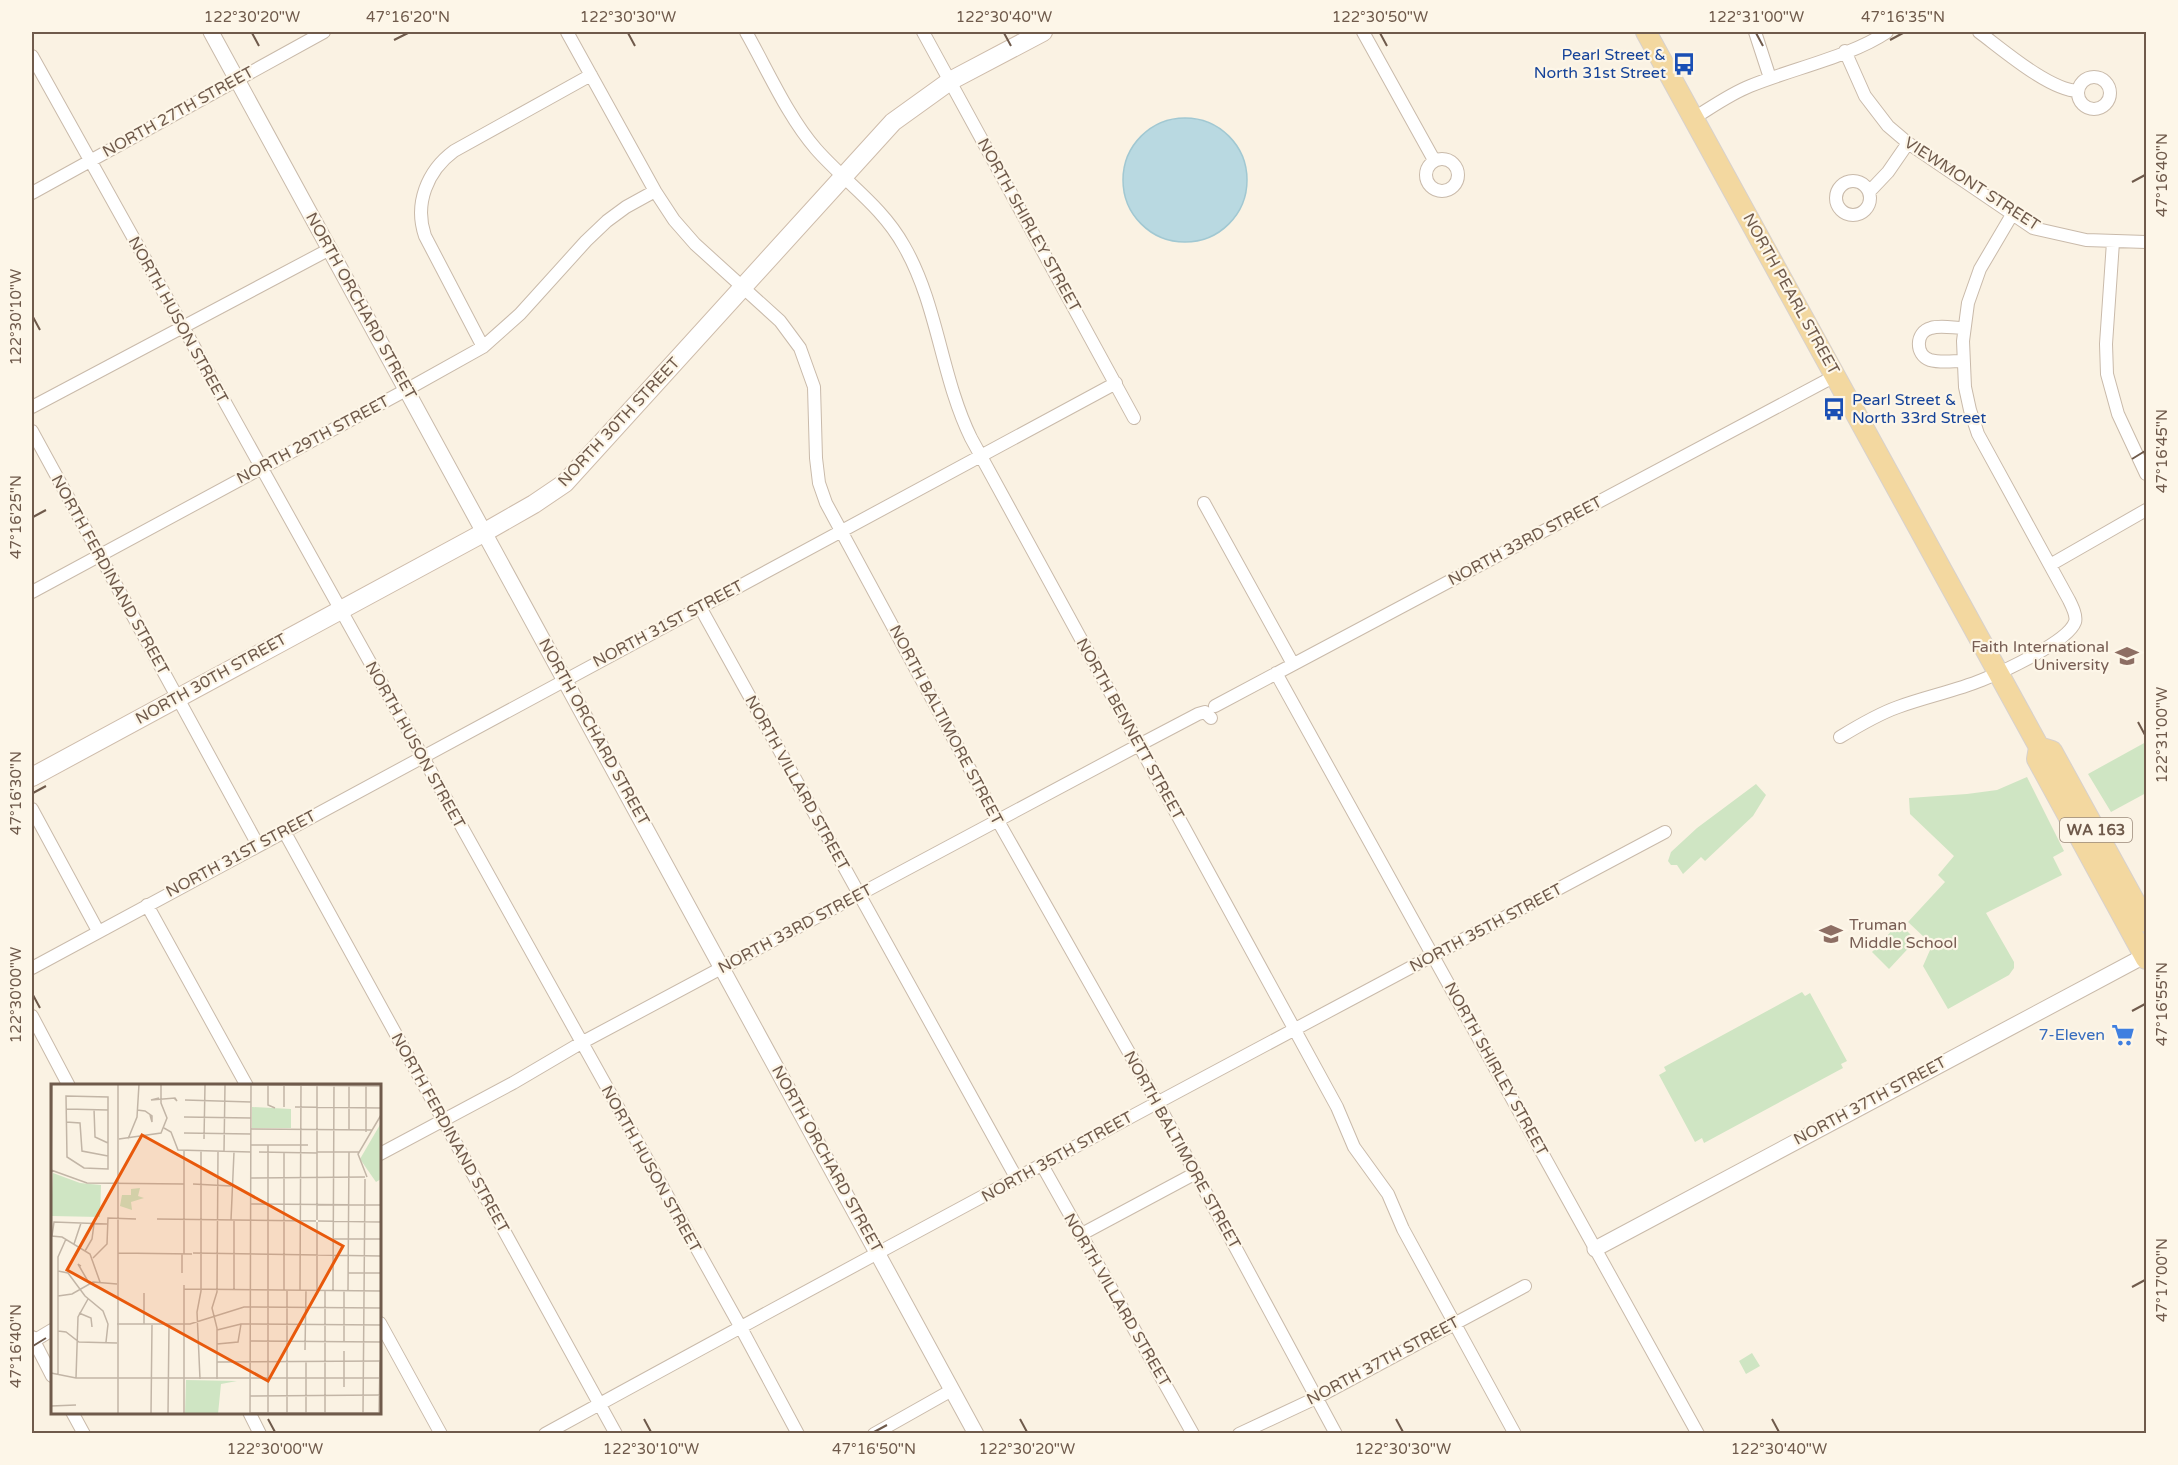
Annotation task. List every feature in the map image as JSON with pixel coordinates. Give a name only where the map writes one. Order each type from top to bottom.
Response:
[{"type":"main road","name":"NORTH 30TH STREET","points":[[32,777],[485,532],[566,483],[893,122],[950,81],[1043,32]]},
{"type":"main road","name":"NORTH PEARL STREET","points":[[1646,32],[2039,747],[2037,759],[2146,956]]},
{"type":"main road","name":"NORTH PEARL STREET","points":[[2039,747],[2052,751],[2146,922]]},
{"type":"street","name":"NORTH ORCHARD STREET","points":[[211,32],[976,1434]]},
{"type":"street","name":"NORTH 27TH STREET","points":[[32,193],[324,32]]},
{"type":"street","name":"NORTH BALTIMORE STREET","points":[[567,32],[655,191],[686,234],[785,327],[805,359],[814,387],[816,458],[819,483],[826,503],[998,821],[1156,1102],[1336,1434]]},
{"type":"street","name":"NORTH BENNETT STREET","points":[[746,32],[808,140],[888,221],[914,264],[922,283],[959,410],[980,455],[1337,1107],[1354,1147],[1388,1194],[1402,1230],[1515,1434]]},
{"type":"street","name":"NORTH SHIRLEY STREET","points":[[923,32],[1134,418]]},
{"type":"street","points":[[1363,32],[1434,160]]},
{"type":"street","points":[[1755,32],[1770,78]]},
{"type":"street","points":[[1694,118],[1727,97],[1887,32]]},
{"type":"street","points":[[1979,32],[2052,83],[2078,91]]},
{"type":"street","name":"VIEWMONT STREET","points":[[1845,51],[1854,75],[1871,105],[1888,126],[1908,143],[2033,228],[2070,238],[2146,242]]},
{"type":"street","name":"NORTH HUSON STREET","points":[[32,56],[798,1434]]},
{"type":"street","points":[[483,346],[425,236],[420,222],[420,207],[424,190],[438,165],[454,150],[591,75]]},
{"type":"street","points":[[1869,192],[1888,172],[1908,143]]},
{"type":"street","name":"NORTH 29TH STREET","points":[[32,592],[483,346],[520,314],[607,221],[626,207],[655,191]]},
{"type":"street","points":[[1840,737],[1897,707],[1980,681],[1997,673],[2063,637],[2070,630],[2076,618],[2069,600],[1976,428],[1967,400],[1963,361],[1964,328],[1970,295],[1980,268],[2013,213]]},
{"type":"street","points":[[2113,242],[2106,344],[2107,374],[2118,414],[2146,474]]},
{"type":"street","points":[[32,407],[330,249]]},
{"type":"street","points":[[1963,361],[1930,360],[1921,353],[1918,343],[1922,333],[1931,328],[1964,328]]},
{"type":"street","name":"NORTH 33RD STREET","points":[[381,1153],[859,894],[1198,714],[1213,712],[1276,673],[1835,376]]},
{"type":"street","name":"NORTH 31ST STREET","points":[[32,968],[1116,383]]},
{"type":"street","name":"NORTH FERDINAND STREET","points":[[32,431],[258,845]]},
{"type":"street","points":[[1204,503],[1293,664]]},
{"type":"street","points":[[2050,565],[2146,510]]},
{"type":"street","name":"NORTH VILLARD STREET","points":[[700,607],[1017,1179]]},
{"type":"street","name":"NORTH SHIRLEY STREET","points":[[1276,673],[1698,1434]]},
{"type":"street","points":[[32,809],[98,931]]},
{"type":"street","name":"NORTH FERDINAND STREET","points":[[284,831],[616,1434]]},
{"type":"street","name":"NORTH 35TH STREET","points":[[545,1434],[1156,1102],[1665,832]]},
{"type":"street","points":[[147,905],[246,1084]]},
{"type":"street","name":"NORTH 37TH STREET","points":[[1595,1249],[2146,956]]},
{"type":"street","points":[[32,1016],[68,1084]]},
{"type":"street","name":"NORTH VILLARD STREET","points":[[1042,1165],[1193,1434]]},
{"type":"street","points":[[1080,1235],[1194,1174]]},
{"type":"street","name":"NORTH 37TH STREET","points":[[1239,1434],[1316,1398],[1525,1286]]},
{"type":"street","points":[[381,1325],[441,1434]]},
{"type":"street","points":[[51,1330],[32,1340],[51,1374]]},
{"type":"street","points":[[874,1434],[952,1390]]},
{"type":"street","points":[[73,1414],[84,1434]]},
{"type":"street","points":[[250,1414],[260,1434]]},
{"type":"green space","points":[[2146,742],[2146,793],[2111,812],[2088,774]]},
{"type":"green space","points":[[2027,777],[2064,851],[2053,857],[2062,875],[1986,913],[2014,962],[2014,968],[2009,975],[1948,1009],[1923,966],[1934,941],[1924,937],[1908,922],[1945,882],[1938,875],[1954,856],[1910,814],[1909,798],[1997,790]]},
{"type":"green space","points":[[1756,784],[1766,795],[1753,816],[1705,861],[1701,857],[1683,874],[1677,865],[1671,865],[1668,861],[1671,852],[1697,828]]},
{"type":"green space","points":[[1899,923],[1916,940],[1889,969],[1872,952]]},
{"type":"green space","points":[[1802,992],[1805,996],[1810,993],[1847,1061],[1841,1064],[1843,1068],[1704,1143],[1702,1138],[1695,1142],[1659,1075],[1666,1071],[1664,1067]]},
{"type":"green space","points":[[1752,1353],[1760,1366],[1746,1374],[1739,1361]]},
{"type":"water","points":[[1185,118],[1209,122],[1229,136],[1243,156],[1247,180],[1243,204],[1229,224],[1209,238],[1185,242],[1161,238],[1141,224],[1127,204],[1123,180],[1127,156],[1141,136],[1161,122]]},
{"type":"place","name":"Pearl Street & North 31st Street","points":[[1684,64]]},
{"type":"place","name":"Pearl Street & North 33rd Street","points":[[1834,409]]},
{"type":"place","name":"Faith International University","points":[[2127,656]]},
{"type":"place","name":"Truman Middle School","points":[[1831,934]]},
{"type":"place","name":"7-Eleven","points":[[2123,1035]]}]
